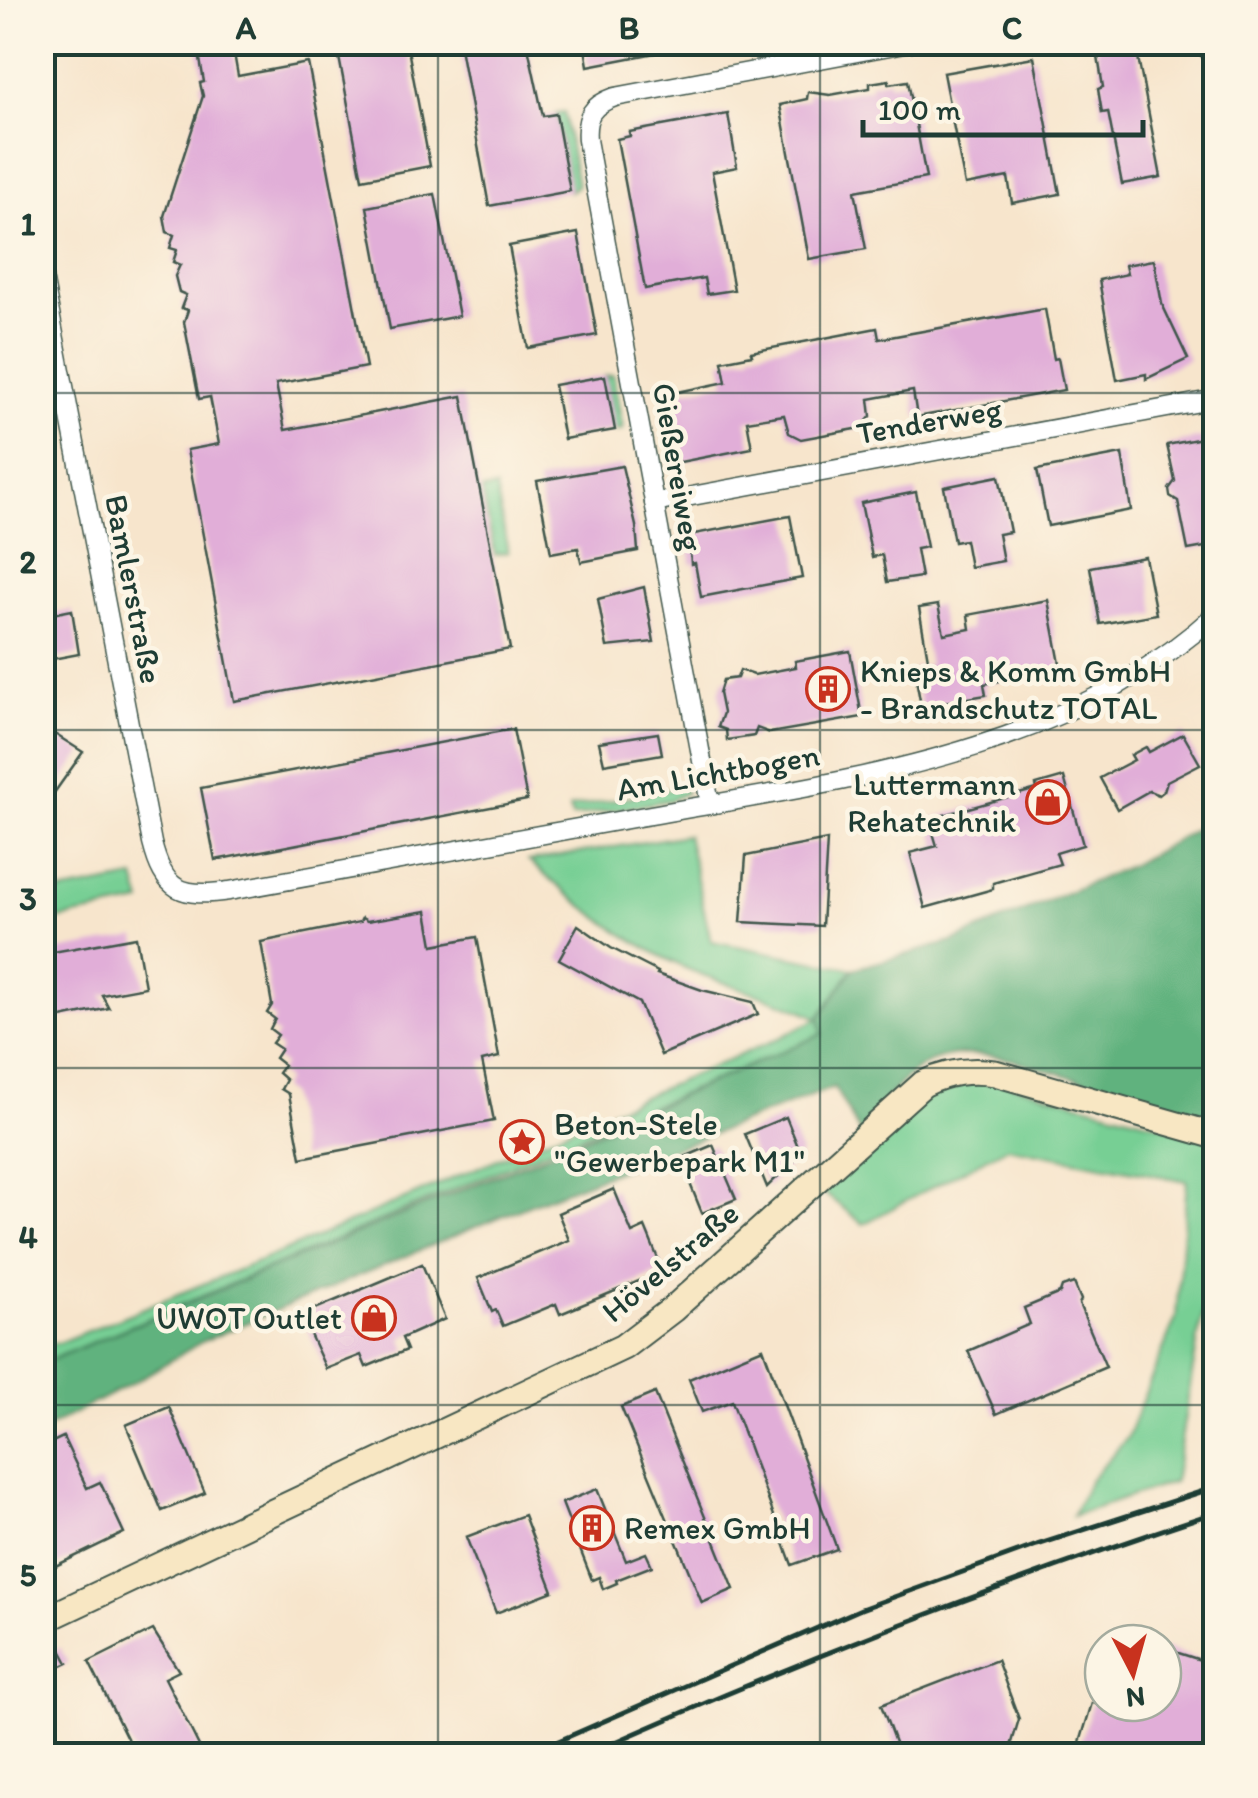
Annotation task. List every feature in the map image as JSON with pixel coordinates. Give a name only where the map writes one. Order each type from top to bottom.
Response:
[{"type":"main road","name":"Hövelstraße","points":[[42,1621],[623,1347],[669,1312],[933,1079],[968,1070],[995,1072],[1216,1136]]},
{"type":"street","name":"Gießereiweg","points":[[710,804],[587,140],[591,111],[616,97],[911,42]]},
{"type":"street","points":[[1202,42],[1216,60]]},
{"type":"street","name":"Bamlerstraße","points":[[42,272],[152,843],[166,880],[180,891],[198,894]]},
{"type":"street","name":"Tenderweg","points":[[654,503],[1216,398]]},
{"type":"street","name":"Am Lichtbogen","points":[[198,894],[905,766],[1000,739],[1129,681],[1178,649],[1216,614]]},
{"type":"green space","points":[[564,113],[577,186],[570,191],[556,114]]},
{"type":"green space","points":[[613,375],[623,429],[615,431],[605,376]]},
{"type":"green space","points":[[496,488],[508,552],[495,555],[482,490]]},
{"type":"green space","points":[[684,787],[686,793],[670,800],[572,817],[570,808]]},
{"type":"green space","points":[[1215,818],[1215,1118],[1013,1060],[984,1055],[940,1058],[907,1078],[861,1135],[834,1087],[533,1203],[203,1341],[43,1430],[43,1363],[539,1158],[822,1034],[819,1018],[853,969],[952,942],[1132,865]]},
{"type":"green space","points":[[687,835],[711,941],[853,969],[819,1017],[823,1034],[43,1363],[43,1344],[58,1343],[277,1254],[818,1018],[698,973],[639,944],[529,861]]},
{"type":"green space","points":[[135,878],[142,903],[43,922],[43,895]]},
{"type":"green space","points":[[968,1073],[1215,1139],[1215,1264],[1200,1326],[1174,1482],[1072,1516],[1090,1480],[1127,1438],[1176,1318],[1187,1181],[1007,1147],[863,1224],[815,1186],[925,1087]]},
{"type":"building","points":[[197,42],[232,42],[238,76],[308,63],[366,367],[276,384],[285,430],[462,396],[510,649],[234,701],[187,450],[219,444],[210,397],[199,399],[184,322],[188,310],[181,308],[186,295],[179,292],[175,276],[180,265],[173,262],[177,250],[170,248],[174,235],[167,232],[164,216],[203,96]]},
{"type":"building","points":[[459,42],[527,42],[543,116],[556,114],[570,191],[489,206]]},
{"type":"building","points":[[584,42],[670,42],[671,50],[588,66]]},
{"type":"building","points":[[1135,42],[1161,177],[1122,184],[1108,112],[1102,113],[1098,89],[1103,87],[1096,45]]},
{"type":"building","points":[[407,44],[430,166],[362,179],[339,57]]},
{"type":"building","points":[[1034,57],[1060,194],[1012,203],[1008,177],[965,185],[943,73]]},
{"type":"building","points":[[889,80],[889,84],[908,81],[926,178],[855,191],[866,249],[809,259],[780,105],[807,99],[808,92],[830,95],[870,88],[870,83]]},
{"type":"building","points":[[728,114],[737,167],[712,172],[734,290],[707,294],[704,278],[645,289],[617,139],[630,136],[629,132]]},
{"type":"building","points":[[435,194],[459,316],[390,329],[367,207]]},
{"type":"building","points":[[578,233],[597,335],[528,348],[509,246]]},
{"type":"building","points":[[1154,260],[1162,304],[1188,359],[1146,379],[1146,374],[1117,380],[1099,280],[1127,274],[1125,265]]},
{"type":"building","points":[[1045,309],[1064,390],[917,417],[913,391],[869,399],[871,416],[861,428],[801,439],[789,433],[784,415],[747,421],[752,448],[675,463],[663,395],[726,382],[722,361],[877,328],[879,339]]},
{"type":"building","points":[[605,376],[615,430],[564,439],[554,385]]},
{"type":"building","points":[[1202,438],[1210,476],[1216,475],[1216,545],[1188,550],[1178,501],[1170,496],[1169,489],[1175,481],[1167,445]]},
{"type":"building","points":[[1122,454],[1131,510],[1048,526],[1037,470]]},
{"type":"building","points":[[622,466],[638,551],[581,562],[578,548],[551,553],[537,481]]},
{"type":"building","points":[[999,476],[1010,532],[998,534],[1003,561],[970,567],[965,540],[954,542],[944,487]]},
{"type":"building","points":[[916,492],[927,547],[916,549],[921,577],[887,582],[882,555],[872,557],[861,503]]},
{"type":"building","points":[[790,516],[802,578],[701,597],[695,563],[691,564],[689,535]]},
{"type":"building","points":[[1145,557],[1156,614],[1100,624],[1090,567]]},
{"type":"building","points":[[644,587],[654,642],[607,647],[598,599]]},
{"type":"building","points":[[1048,600],[1061,669],[984,684],[986,695],[921,706],[914,668],[929,665],[919,608],[938,605],[944,634],[970,629],[968,615]]},
{"type":"building","points":[[72,610],[79,654],[42,661],[42,616]]},
{"type":"building","points":[[850,651],[862,717],[770,733],[757,728],[754,736],[727,740],[726,730],[718,727],[723,713],[719,693],[723,680],[737,678],[740,670],[754,675],[796,667],[795,661]]},
{"type":"building","points":[[42,726],[83,752],[42,810]]},
{"type":"building","points":[[513,729],[527,800],[215,860],[201,788]]},
{"type":"building","points":[[658,733],[662,754],[604,764],[599,742]]},
{"type":"building","points":[[1183,734],[1200,764],[1167,781],[1159,795],[1149,791],[1117,809],[1100,778],[1134,760],[1131,755],[1146,747],[1149,752]]},
{"type":"building","points":[[1064,777],[1083,845],[1056,853],[1060,864],[993,883],[993,889],[925,908],[910,853],[937,846],[929,819],[1037,789],[1036,785]]},
{"type":"building","points":[[827,840],[822,926],[741,922],[746,856]]},
{"type":"building","points":[[427,911],[433,945],[477,937],[499,1057],[482,1061],[494,1121],[301,1158],[289,1094],[281,1089],[286,1080],[278,1073],[284,1065],[275,1058],[281,1049],[272,1043],[278,1035],[270,1029],[275,1019],[267,1013],[272,1005],[261,942],[360,922],[362,918],[367,921]]},
{"type":"building","points":[[578,925],[657,974],[753,1002],[758,1014],[661,1055],[639,1003],[559,959]]},
{"type":"building","points":[[136,937],[145,987],[102,995],[109,1008],[42,1022],[42,954]]},
{"type":"building","points":[[786,1117],[801,1154],[767,1187],[745,1134]]},
{"type":"building","points":[[713,1145],[736,1199],[702,1213],[680,1159]]},
{"type":"building","points":[[614,1189],[632,1233],[645,1227],[663,1271],[560,1314],[556,1304],[503,1326],[496,1310],[492,1312],[478,1278],[569,1240],[558,1213]]},
{"type":"building","name":"UWOT Outlet","points":[[422,1264],[445,1319],[402,1338],[407,1350],[366,1367],[361,1355],[326,1369],[301,1315]]},
{"type":"building","points":[[1074,1283],[1106,1367],[996,1414],[968,1351],[1030,1324],[1024,1308]]},
{"type":"building","points":[[763,1348],[837,1549],[792,1565],[732,1401],[702,1412],[689,1379]]},
{"type":"building","points":[[655,1393],[734,1589],[702,1603],[621,1407]]},
{"type":"building","points":[[169,1407],[205,1493],[162,1511],[126,1425]]},
{"type":"building","points":[[63,1437],[87,1488],[100,1482],[124,1533],[47,1570],[42,1561],[42,1447]]},
{"type":"building","name":"Remex GmbH","points":[[597,1489],[626,1561],[646,1553],[652,1566],[603,1589],[599,1577],[592,1580],[562,1503]]},
{"type":"building","points":[[524,1515],[553,1591],[496,1613],[466,1537]]},
{"type":"building","points":[[153,1630],[179,1671],[165,1678],[204,1756],[136,1756],[89,1662]]},
{"type":"building","points":[[60,1648],[68,1663],[42,1675],[42,1657]]},
{"type":"building","points":[[1183,1654],[1216,1665],[1216,1756],[1076,1756],[1086,1723],[1183,1723]]},
{"type":"building","points":[[997,1660],[1019,1719],[1008,1756],[900,1756],[881,1705]]},
{"type":"railway","points":[[524,1756],[861,1609],[1037,1545],[1216,1487]]},
{"type":"railway","points":[[584,1756],[897,1626],[1216,1512]]},
{"type":"place","name":"Knieps & Komm GmbH - Brandschutz TOTAL","points":[[828,689]]},
{"type":"place","name":"Luttermann Rehatechnik","points":[[1048,802]]},
{"type":"place","name":"Beton-Stele \"Gewerbepark M1\"","points":[[522,1142]]},
{"type":"place","name":"UWOT Outlet","points":[[374,1318]]},
{"type":"place","name":"Remex GmbH","points":[[592,1528]]}]
